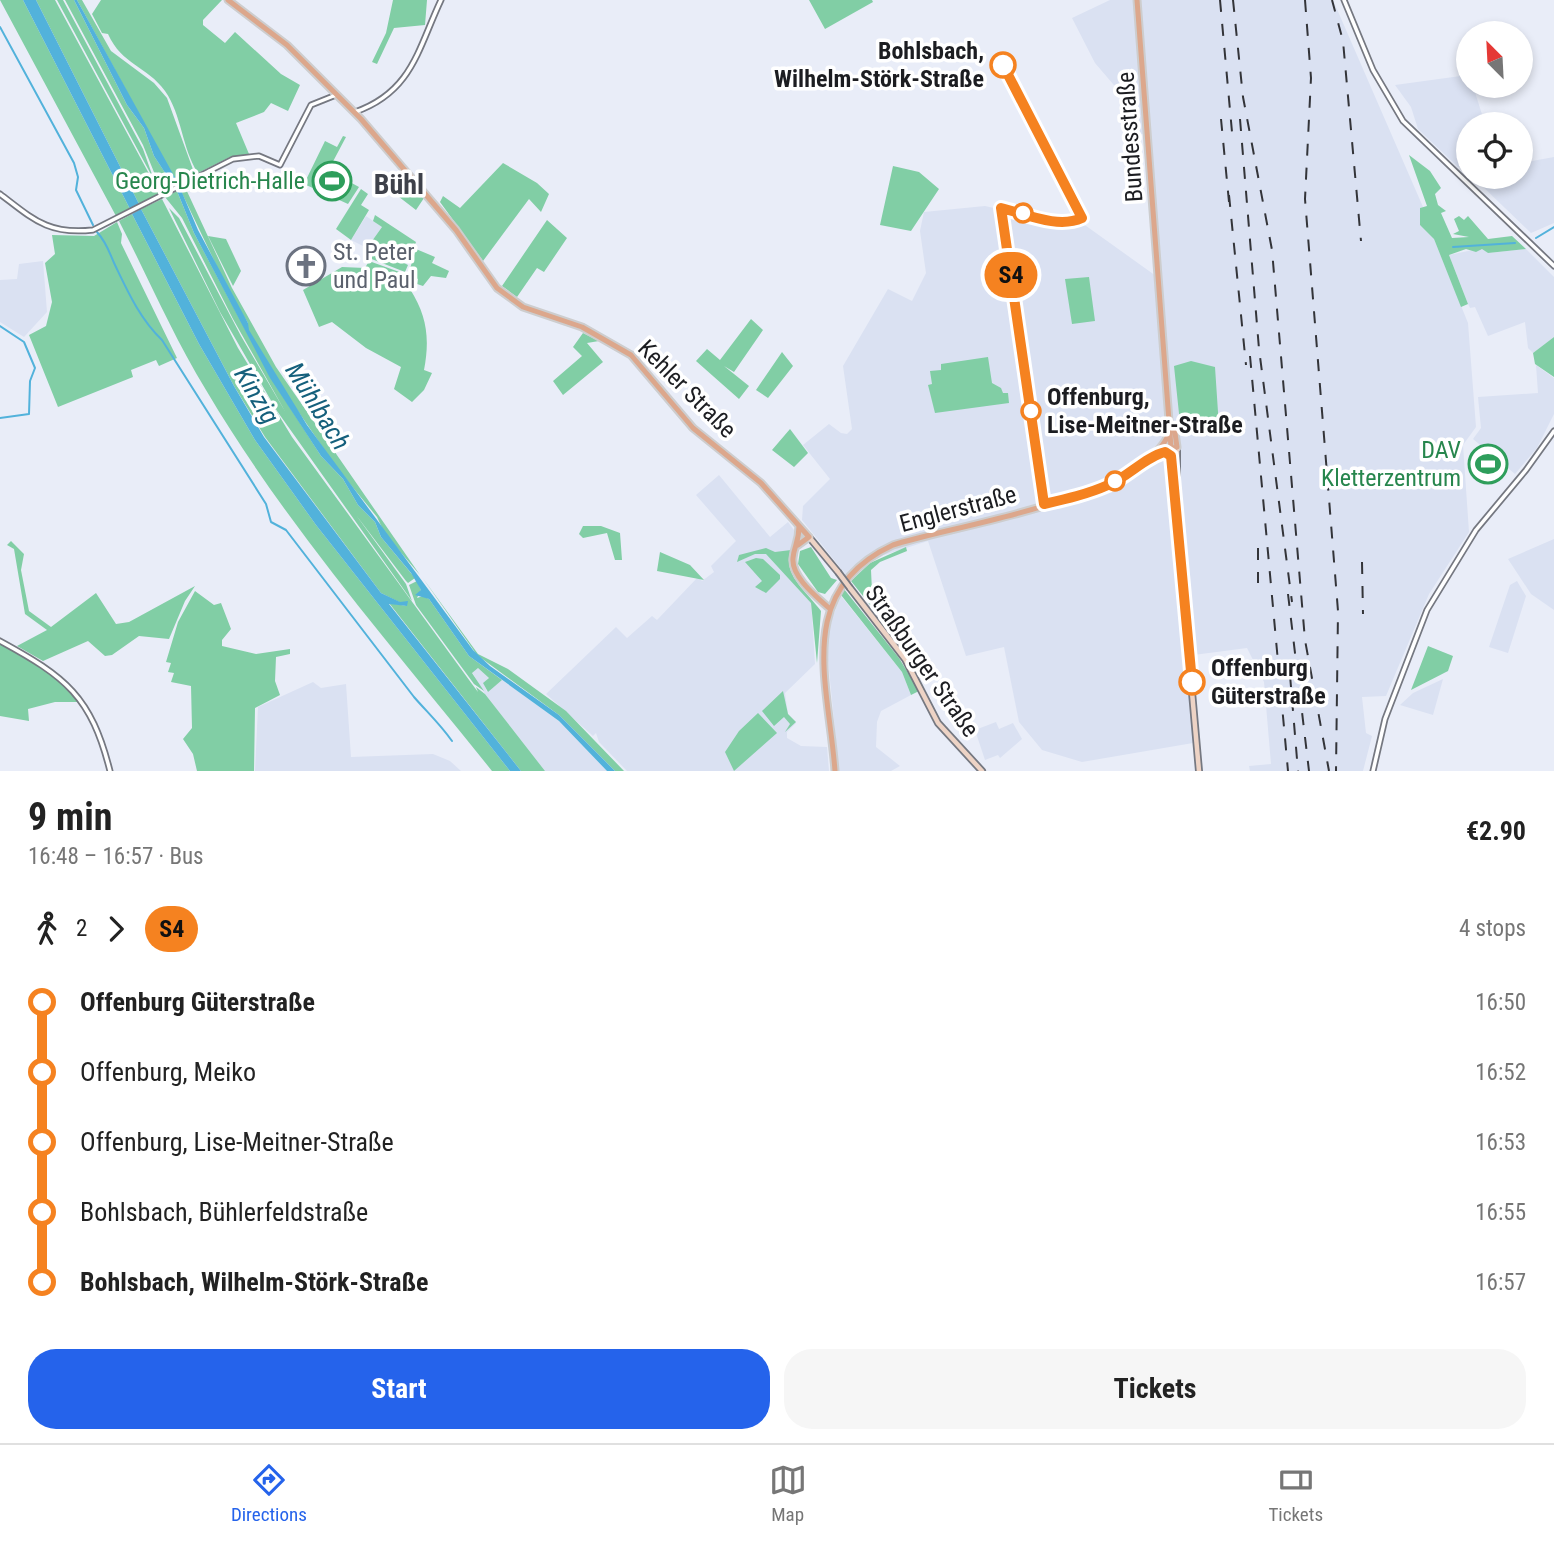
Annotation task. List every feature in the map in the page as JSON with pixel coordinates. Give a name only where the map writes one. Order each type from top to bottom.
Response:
[{"type":"main road","name":"Kehler Straße","points":[[228,0],[287,45],[355,112],[456,230],[497,288],[523,307],[573,323],[618,345],[644,368],[693,428],[761,483],[809,537]]},
{"type":"main road","name":"Bundesstraße","points":[[1137,0],[1169,405]]},
{"type":"main road","points":[[1169,405],[1176,493]]},
{"type":"main road","points":[[1169,405],[1199,771]]},
{"type":"main road","name":"Englerstraße","points":[[835,771],[823,651],[829,608],[837,592],[867,559],[893,545],[1083,494],[1126,476],[1172,444]]},
{"type":"main road","points":[[1154,454],[1165,452],[1171,456]]},
{"type":"main road","points":[[799,525],[798,545],[793,556],[795,570],[829,608]]},
{"type":"main road","points":[[798,545],[809,537]]},
{"type":"main road","name":"Straßburger Straße","points":[[809,537],[905,659],[937,723],[982,771]]},
{"type":"main road","points":[[819,599],[837,592]]},
{"type":"street","points":[[355,112],[377,102],[408,76],[441,0]]},
{"type":"street","points":[[1344,0],[1373,69],[1403,121],[1554,266]]},
{"type":"street","points":[[0,194],[29,219],[62,231],[93,230],[241,157],[259,156],[280,165],[311,105],[338,95]]},
{"type":"street","points":[[1373,771],[1385,719],[1427,610],[1476,530],[1544,448],[1554,431]]},
{"type":"street","points":[[0,641],[43,665],[75,691],[97,730],[110,771]]},
{"type":"shaded area","points":[[1110,0],[1333,0],[1423,207],[1420,208],[1420,225],[1434,239],[1468,323],[1476,427],[1463,445],[1469,532],[1429,594],[1386,696],[1362,697],[1366,733],[1372,736],[1363,771],[1250,771],[1249,766],[1271,764],[1264,682],[1247,648],[1186,656],[1193,743],[1082,762],[1042,750],[1019,722],[1004,647],[966,656],[928,541],[884,555],[870,563],[851,581],[802,520],[803,506],[830,479],[803,445],[829,424],[841,433],[847,434],[852,429],[843,366],[888,289],[912,301],[926,273],[920,231],[924,212],[985,206],[1065,224],[1082,223],[1156,276],[1144,134],[1133,135],[1132,119],[1121,112],[1119,91],[1095,63],[1072,18]]},
{"type":"shaded area","points":[[1456,77],[1456,98],[1477,98],[1481,112],[1456,112],[1456,165],[1418,129],[1411,107],[1395,85]]},
{"type":"shaded area","points":[[1554,157],[1554,223],[1531,233],[1485,189],[1533,189],[1533,161]]},
{"type":"shaded area","points":[[366,216],[382,227],[367,248],[351,240]]},
{"type":"shaded area","points":[[1482,248],[1488,253],[1526,249],[1554,277],[1554,337],[1533,353],[1528,348],[1525,322],[1488,336],[1475,307],[1470,308],[1468,304],[1449,255]]},
{"type":"shaded area","points":[[43,261],[47,312],[24,337],[0,322],[0,280],[17,279],[19,264]]},
{"type":"shaded area","points":[[1536,365],[1554,378],[1554,414],[1537,448],[1515,474],[1473,439],[1481,428],[1478,397],[1538,393]]},
{"type":"shaded area","points":[[719,475],[770,537],[788,522],[794,530],[796,538],[789,554],[789,564],[794,578],[811,598],[815,664],[785,693],[788,714],[796,723],[787,732],[787,738],[801,746],[827,747],[829,771],[627,771],[599,742],[596,733],[593,736],[546,694],[616,627],[627,638],[652,616],[657,620],[698,577],[702,581],[714,572],[711,566],[736,541],[696,495]]},
{"type":"shaded area","points":[[1554,539],[1554,610],[1531,594],[1508,559]]},
{"type":"shaded area","points":[[1517,581],[1526,596],[1508,653],[1489,647],[1510,585]]},
{"type":"shaded area","points":[[841,596],[902,672],[911,695],[881,711],[877,722],[876,747],[900,766],[891,771],[839,771],[827,650],[829,626]]},
{"type":"shaded area","points":[[478,668],[489,678],[484,683],[487,692],[502,680],[559,721],[607,771],[545,771],[485,694],[472,672]]},
{"type":"shaded area","points":[[1443,679],[1433,715],[1400,705],[1413,693]]},
{"type":"shaded area","points":[[313,682],[321,688],[346,684],[351,757],[433,754],[450,761],[461,771],[255,771],[258,707]]},
{"type":"shaded area","points":[[996,722],[999,729],[1013,723],[1022,739],[1000,758],[998,755],[985,760],[975,730]]},
{"type":"green space","points":[[0,0],[23,0],[130,209],[116,216]]},
{"type":"green space","points":[[36,0],[55,0],[160,194],[139,204]]},
{"type":"green space","points":[[57,0],[63,0],[143,149],[154,180]]},
{"type":"green space","points":[[65,0],[74,0],[127,105],[144,128],[154,156],[174,186],[162,192],[143,145]]},
{"type":"green space","points":[[77,0],[82,0],[111,51],[154,83],[167,98],[195,175],[178,184],[175,180]]},
{"type":"green space","points":[[101,0],[222,0],[203,20],[203,25],[225,43],[235,32],[281,74],[300,85],[288,111],[271,103],[264,112],[236,123],[249,154],[230,157],[198,173],[188,153],[171,100],[165,91],[120,52],[108,34],[102,33],[92,14]]},
{"type":"green space","points":[[393,0],[427,0],[425,25],[394,28],[377,64],[372,62],[386,33]]},
{"type":"green space","points":[[809,0],[872,0],[873,2],[825,29]]},
{"type":"green space","points":[[343,136],[346,137],[320,186],[339,197],[348,181],[359,187],[348,204],[304,184],[325,141],[337,147]]},
{"type":"green space","points":[[1409,155],[1430,171],[1441,188],[1435,194],[1438,205],[1446,211],[1441,213],[1452,238],[1469,237],[1453,234],[1459,231],[1454,219],[1459,216],[1464,220],[1468,216],[1488,239],[1512,236],[1526,249],[1488,253],[1482,249],[1476,252],[1466,249],[1449,255],[1468,304],[1461,307],[1434,239],[1420,225],[1420,208],[1427,206]]},
{"type":"green space","points":[[503,163],[537,183],[549,194],[541,212],[529,199],[483,261],[440,202],[443,196],[460,208]]},
{"type":"green space","points":[[893,166],[919,172],[939,189],[911,231],[880,225]]},
{"type":"green space","points":[[409,177],[424,198],[416,210],[390,190],[395,183],[399,187]]},
{"type":"green space","points":[[185,187],[232,288],[276,367],[420,575],[385,534],[377,517],[337,468],[280,385],[231,296],[180,189]]},
{"type":"green space","points":[[361,189],[368,194],[361,205],[369,210],[351,240],[336,229]]},
{"type":"green space","points":[[177,191],[194,233],[271,378],[321,456],[343,479],[358,505],[375,522],[381,537],[415,578],[408,583],[406,581],[356,515],[406,584],[412,601],[277,411],[220,312],[169,208],[179,218],[241,336],[286,413],[233,319],[182,218],[165,197]]},
{"type":"green space","points":[[162,199],[238,348],[292,437],[478,692],[476,687],[485,694],[545,771],[521,771],[389,603],[407,606],[381,593],[265,437],[234,386],[141,209]]},
{"type":"green space","points":[[132,214],[199,344],[255,440],[316,525],[510,771],[492,771],[342,585],[237,441],[183,349],[119,221]]},
{"type":"green space","points":[[375,215],[416,242],[409,260],[400,261],[408,265],[405,272],[369,258],[372,251],[367,248],[382,227],[373,221]]},
{"type":"green space","points":[[547,220],[567,238],[544,272],[537,268],[517,297],[502,286]]},
{"type":"green space","points":[[117,222],[122,234],[121,243],[177,358],[159,366],[156,360],[131,370],[133,377],[58,407],[29,335],[46,326],[52,302],[45,263],[55,254],[52,235],[94,236]]},
{"type":"green space","points":[[208,236],[226,239],[241,271],[233,286]]},
{"type":"green space","points":[[416,249],[435,257],[432,263],[449,271],[446,278],[431,276],[423,286],[417,284],[418,279],[408,275]]},
{"type":"green space","points":[[369,261],[405,274],[415,285],[410,289],[420,309],[427,337],[424,370],[432,373],[424,390],[412,402],[394,389],[401,367],[366,348],[332,322],[319,327],[303,290],[342,267],[365,268]]},
{"type":"green space","points":[[1089,277],[1095,321],[1072,324],[1065,279]]},
{"type":"green space","points":[[751,319],[763,330],[734,372],[724,366],[749,386],[739,399],[696,361],[707,349],[720,360]]},
{"type":"green space","points":[[583,333],[599,341],[587,343],[603,362],[563,395],[553,381],[582,356],[573,347]]},
{"type":"green space","points":[[1554,337],[1554,377],[1535,364],[1533,353]]},
{"type":"green space","points":[[782,352],[793,366],[768,398],[756,390]]},
{"type":"green space","points":[[988,357],[992,383],[1001,388],[1003,393],[1008,393],[1009,403],[935,413],[928,385],[932,384],[930,371],[941,370],[941,364]]},
{"type":"green space","points":[[1191,361],[1215,367],[1219,427],[1185,429],[1180,423],[1174,366]]},
{"type":"green space","points":[[790,429],[808,453],[794,467],[772,450]]},
{"type":"green space","points":[[583,526],[601,526],[620,533],[622,560],[615,560],[607,533],[583,538],[579,534]]},
{"type":"green space","points":[[11,541],[24,554],[21,570],[29,611],[51,627],[96,593],[116,624],[129,622],[195,586],[185,601],[169,639],[139,636],[112,655],[105,656],[88,641],[43,661],[17,646],[47,630],[25,614],[14,549],[7,545]]},
{"type":"green space","points":[[811,547],[831,578],[837,580],[825,594],[818,592],[798,564],[800,551]]},
{"type":"green space","points":[[906,547],[907,551],[880,562],[871,570],[872,591],[877,606],[875,611],[851,581],[870,563]]},
{"type":"green space","points":[[766,548],[775,552],[791,550],[789,559],[793,575],[821,611],[817,663],[811,603],[766,554],[755,554],[737,562],[739,555]]},
{"type":"green space","points":[[660,552],[690,565],[704,580],[657,571]]},
{"type":"green space","points":[[756,558],[763,559],[780,575],[780,579],[766,593],[755,587],[762,581],[745,562]]},
{"type":"green space","points":[[422,577],[478,654],[508,669],[566,711],[624,771],[615,771],[559,715],[477,655]]},
{"type":"green space","points":[[417,581],[421,590],[417,598],[423,596],[429,599],[469,656],[502,680],[488,692],[483,683],[489,678],[478,668],[472,673],[484,691],[474,684],[416,605],[409,585]]},
{"type":"green space","points":[[844,589],[899,658],[919,691],[911,695],[902,672],[841,595]]},
{"type":"green space","points":[[195,591],[214,605],[221,603],[231,629],[222,640],[222,646],[256,654],[290,649],[290,654],[276,657],[275,681],[280,695],[255,708],[254,771],[197,771],[193,754],[183,739],[192,728],[191,686],[171,682],[174,673],[168,672],[171,663],[166,662],[178,622]]},
{"type":"green space","points":[[0,643],[53,676],[80,702],[55,702],[28,709],[29,721],[0,716]]},
{"type":"green space","points":[[1428,646],[1453,656],[1448,671],[1411,690]]},
{"type":"green space","points":[[783,691],[788,714],[796,722],[785,732],[790,724],[784,717],[774,726],[762,711]]},
{"type":"green space","points":[[758,713],[777,733],[734,771],[725,752],[739,731]]},
{"type":"water","points":[[23,0],[36,0],[139,204],[130,209]]},
{"type":"water","points":[[74,0],[77,0],[178,183],[198,230],[248,323],[249,330],[307,425],[473,650],[490,666],[559,715],[615,771],[607,771],[559,721],[469,656],[429,599],[415,595],[421,590],[411,573],[381,537],[375,522],[358,505],[343,479],[321,456],[270,378],[194,233],[177,191],[154,156],[144,128],[127,105]]},
{"type":"water","points":[[141,209],[234,386],[264,437],[381,593],[400,602],[408,601],[407,606],[389,604],[521,771],[510,771],[316,525],[255,440],[199,344],[132,214]]},
{"type":"waterway","points":[[0,27],[74,163],[78,177],[76,190],[93,225]]},
{"type":"waterway","points":[[1536,238],[1554,227]]},
{"type":"waterway","points":[[97,232],[106,244],[141,314],[162,340],[266,504],[271,522],[286,530],[414,697],[452,741]]},
{"type":"waterway","points":[[1453,247],[1515,243]]},
{"type":"waterway","points":[[0,326],[24,342],[35,368],[30,381],[29,414],[0,418]]},
{"type":"railway","points":[[1220,0],[1232,132]]},
{"type":"railway","points":[[1233,0],[1243,97],[1272,250],[1305,640],[1329,771]]},
{"type":"railway","points":[[1305,0],[1311,78],[1305,199],[1338,611],[1336,771]]},
{"type":"railway","points":[[1332,0],[1343,41],[1361,241]]},
{"type":"railway","points":[[1221,119],[1229,202]]},
{"type":"railway","points":[[1240,119],[1259,349],[1292,602]]},
{"type":"railway","points":[[1229,195],[1246,365]]},
{"type":"railway","points":[[1250,356],[1288,771]]},
{"type":"railway","points":[[1258,548],[1258,583]]},
{"type":"railway","points":[[1362,562],[1363,614]]},
{"type":"railway","points":[[1288,594],[1309,771]]},
{"type":"railway","points":[[1290,675],[1298,771]]},
{"type":"bus line","name":"S4","points":[[1003,65],[1047,155],[1082,218],[1071,223],[1001,208],[1044,504],[1108,485],[1143,465],[1154,454],[1165,452],[1171,456],[1192,682]]},
{"type":"place","name":"Bohlsbach, Wilhelm-Störk-Straße","points":[[1003,65]]},
{"type":"place","name":"Georg-Dietrich-Halle","points":[[332,181]]},
{"type":"place","name":"St. Peter und Paul","points":[[306,266]]},
{"type":"place","name":"Offenburg, Lise-Meitner-Straße","points":[[1031,411]]},
{"type":"place","name":"DAV Kletterzentrum","points":[[1488,464]]},
{"type":"place","name":"Offenburg Güterstraße","points":[[1192,682]]},
{"type":"district","name":"Bühl","points":[[399,184]]},
{"type":"water label","name":"Kinzig","points":[[257,395]]},
{"type":"water label","name":"Mühlbach","points":[[318,406]]}]
